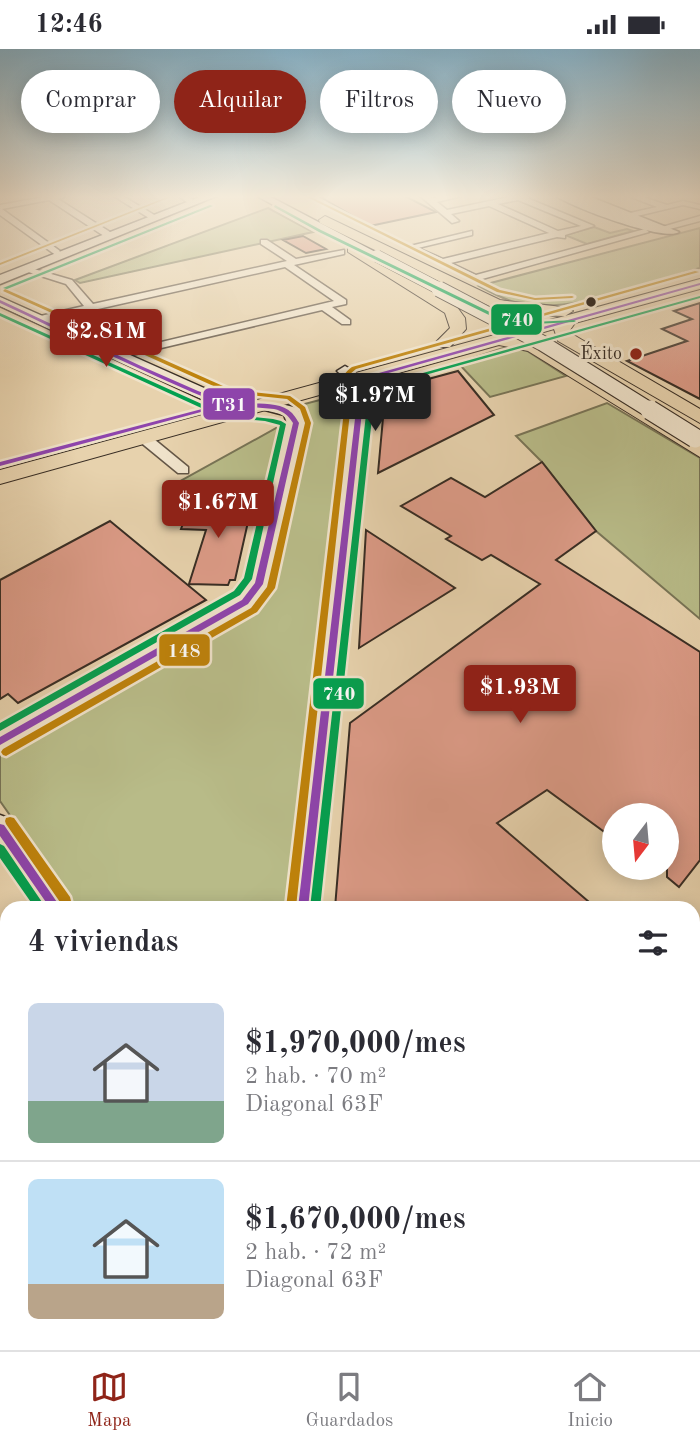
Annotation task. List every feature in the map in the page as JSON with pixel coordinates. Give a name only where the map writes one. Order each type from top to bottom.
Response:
[{"type":"main road","points":[[363,256],[451,310],[457,318],[458,329],[444,343]]},
{"type":"main road","points":[[393,256],[495,303],[567,316]]},
{"type":"main road","points":[[0,464],[227,404],[500,340],[567,316],[700,275]]},
{"type":"main road","points":[[0,477],[260,407],[444,343],[700,284]]},
{"type":"main road","points":[[567,316],[562,330],[564,337],[700,417]]},
{"type":"main road","points":[[500,340],[538,349],[699,440]]},
{"type":"street","points":[[6,274],[50,256]]},
{"type":"street","points":[[6,274],[53,256]]},
{"type":"street","points":[[119,355],[342,302],[281,256]]},
{"type":"street","points":[[40,319],[324,256]]},
{"type":"street","points":[[380,256],[542,343],[699,440]]},
{"type":"street","points":[[429,256],[475,278],[557,256]]},
{"type":"street","points":[[443,262],[469,256]]},
{"type":"street","points":[[6,274],[69,282],[91,308]]},
{"type":"street","points":[[0,301],[227,404],[290,412],[296,423],[259,584],[245,602],[0,741]]},
{"type":"street","points":[[324,306],[346,322]]},
{"type":"street","points":[[304,901],[340,584],[346,493],[361,393],[351,375]]},
{"type":"street","points":[[144,438],[183,470]]},
{"type":"street","points":[[0,828],[51,901]]},
{"type":"green space","points":[[140,256],[205,256],[80,283],[75,280]]},
{"type":"green space","points":[[594,256],[700,256],[700,268],[582,302],[535,305],[514,302],[479,286]]},
{"type":"green space","points":[[509,346],[521,347],[566,376],[490,397],[458,363]]},
{"type":"green space","points":[[354,391],[304,790],[295,901],[70,901],[0,801],[0,750],[257,604],[267,586],[307,420],[293,407]]},
{"type":"green space","points":[[607,403],[700,458],[700,619],[596,531],[542,462],[516,436]]},
{"type":"green space","points":[[287,422],[261,494],[166,489]]},
{"type":"building","points":[[700,303],[700,399],[627,361],[687,341],[662,329],[692,319],[674,311]]},
{"type":"building","points":[[458,371],[494,415],[378,473],[383,418],[378,420],[380,392]]},
{"type":"building","points":[[542,462],[596,531],[556,560],[700,652],[700,860],[679,887],[671,880],[679,880],[679,803],[602,803],[602,830],[547,790],[497,823],[588,901],[336,901],[350,723],[540,584],[491,555],[482,560],[446,539],[451,536],[401,506],[451,478],[485,497]]},
{"type":"building","points":[[191,501],[252,504],[235,580],[230,580],[228,585],[189,584],[206,530],[181,529]]},
{"type":"building","points":[[110,521],[206,600],[18,703],[8,694],[0,699],[0,580]]},
{"type":"building","points":[[366,530],[455,588],[359,648]]},
{"type":"transit line","name":"148","points":[[0,264],[21,256]]},
{"type":"transit line","name":"740","points":[[5,288],[86,256]]},
{"type":"transit line","name":"740","points":[[371,256],[491,314],[533,323],[574,321]]},
{"type":"transit line","name":"148","points":[[428,256],[499,291],[535,299],[572,297]]},
{"type":"transit line","name":"148","points":[[292,901],[349,394],[345,381],[347,373],[354,368],[697,272]]},
{"type":"transit line","name":"T31","points":[[304,901],[361,393],[357,380],[700,284]]},
{"type":"transit line","name":"148","points":[[5,290],[231,392],[288,397],[303,408],[308,423],[271,588],[254,610],[6,752]]},
{"type":"transit line","name":"740","points":[[316,901],[372,388],[700,297]]},
{"type":"transit line","name":"T31","points":[[0,301],[196,392],[233,405],[275,407],[291,415],[296,423],[259,584],[245,602],[0,741]]},
{"type":"transit line","name":"740","points":[[0,314],[223,416],[265,419],[283,424],[248,579],[237,593],[0,727]]},
{"type":"transit line","name":"T31","points":[[0,464],[245,399]]},
{"type":"transit line","name":"148","points":[[10,821],[66,901]]},
{"type":"transit line","name":"T31","points":[[0,828],[51,901]]},
{"type":"transit line","name":"740","points":[[0,849],[36,901]]},
{"type":"place","name":"Éxito","points":[[636,354]]}]
